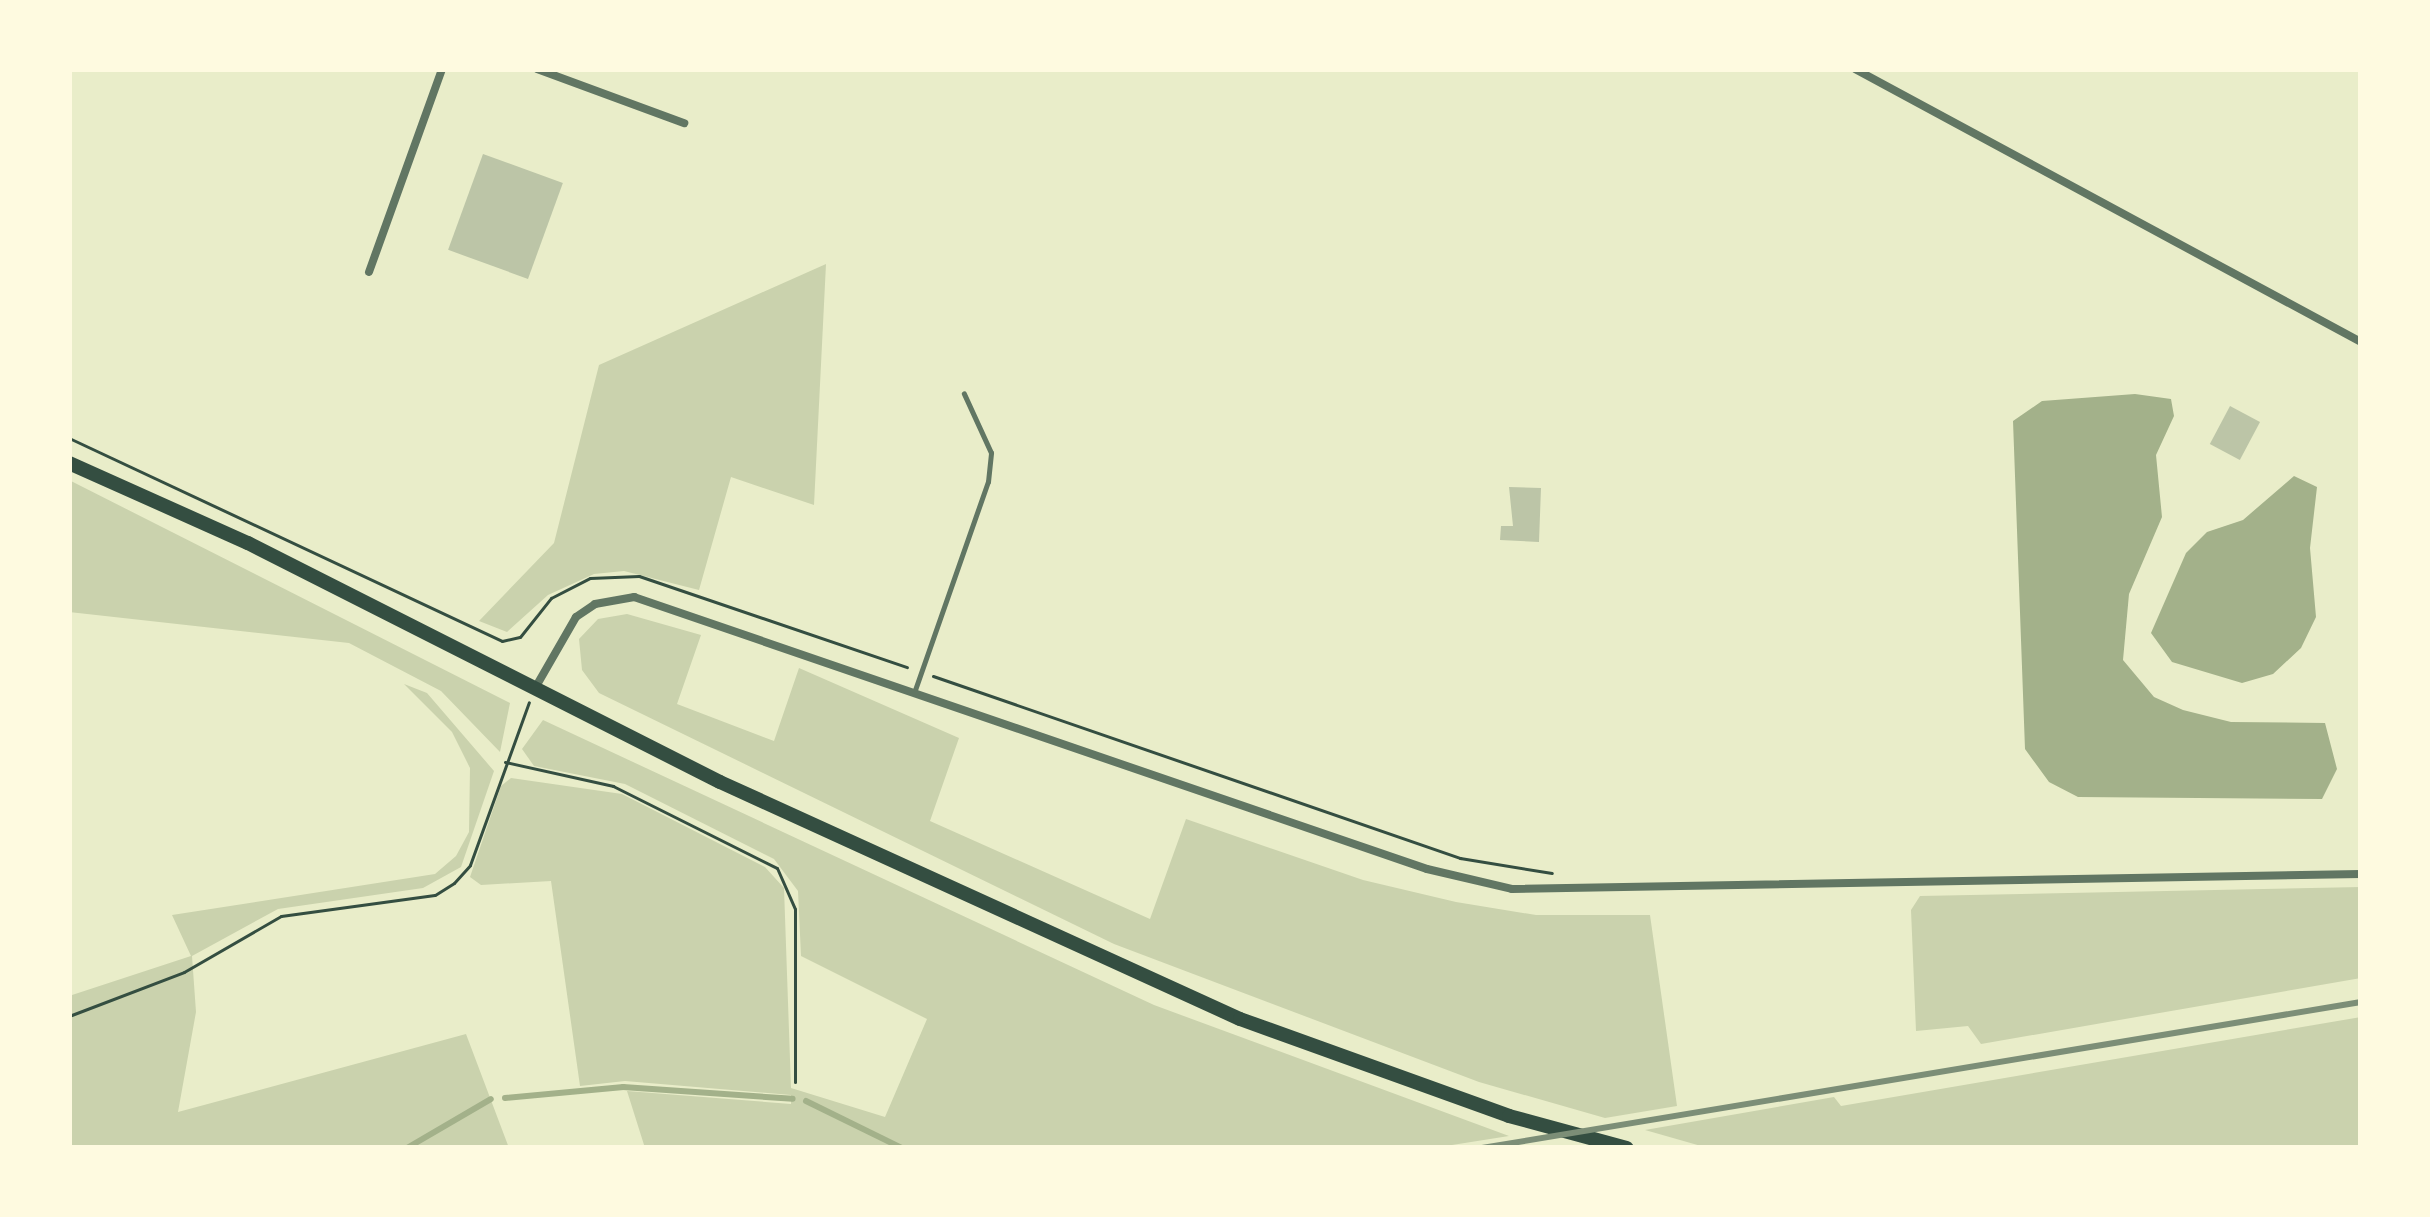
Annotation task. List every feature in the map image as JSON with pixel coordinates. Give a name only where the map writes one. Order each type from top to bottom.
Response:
[{"type":"main road","points":[[69,463],[978,904],[1240,1019],[1509,1116],[1622,1147]]},
{"type":"street","points":[[370,272],[442,69]]},
{"type":"street","points":[[537,69],[684,122]]},
{"type":"street","points":[[1855,69],[2361,342]]},
{"type":"street","points":[[534,690],[576,617],[595,604],[634,597],[1427,869],[1512,889],[2361,874]]},
{"type":"lane","points":[[915,691],[988,482],[992,453],[964,394]]},
{"type":"path","points":[[69,438],[502,641]]},
{"type":"path","points":[[694,592],[1460,859],[1562,874]]},
{"type":"path","points":[[69,1016],[184,972],[280,916],[435,895],[470,865],[534,690]]},
{"type":"path","points":[[505,761],[614,786],[777,868],[791,886],[795,909],[795,1082]]},
{"type":"shaded area","points":[[826,264],[814,505],[731,477],[699,590],[624,571],[594,574],[548,595],[507,632],[479,621],[554,543],[599,365]]},
{"type":"shaded area","points":[[2135,394],[2171,399],[2174,416],[2156,455],[2162,517],[2129,594],[2123,660],[2154,697],[2183,710],[2231,722],[2325,723],[2337,769],[2322,799],[2078,797],[2049,782],[2025,749],[2013,421],[2042,401]]},
{"type":"shaded area","points":[[2294,476],[2317,487],[2310,548],[2316,617],[2301,648],[2273,674],[2242,683],[2172,662],[2151,633],[2186,553],[2207,532],[2243,520]]},
{"type":"shaded area","points":[[69,480],[510,703],[500,752],[441,691],[349,643],[69,612]]},
{"type":"shaded area","points":[[627,614],[701,635],[677,704],[774,741],[799,668],[959,738],[930,821],[1150,919],[1186,819],[1363,880],[1456,902],[1536,915],[1650,915],[1677,1106],[1605,1118],[1479,1082],[1114,944],[599,693],[582,670],[579,639],[598,619]]},
{"type":"shaded area","points":[[404,684],[427,693],[494,771],[461,867],[423,888],[278,909],[192,956],[196,1012],[178,1112],[466,1034],[509,1148],[69,1148],[69,996],[191,956],[172,915],[435,874],[456,856],[469,832],[470,768],[452,732]]},
{"type":"shaded area","points":[[543,720],[1154,1005],[1509,1136],[1433,1148],[645,1148],[627,1091],[791,1104],[791,1095],[625,1081],[580,1086],[551,881],[481,885],[470,877],[501,786],[511,778],[622,794],[765,867],[784,888],[791,1088],[885,1117],[927,1019],[801,956],[798,891],[774,859],[625,784],[534,766],[522,749]]},
{"type":"shaded area","points":[[2361,887],[2361,978],[1981,1044],[1968,1026],[1916,1031],[1911,910],[1920,896]]},
{"type":"shaded area","points":[[2361,1017],[2361,1148],[1708,1148],[1645,1130],[1834,1097],[1841,1106]]},
{"type":"building","points":[[483,154],[563,183],[528,279],[448,250]]},
{"type":"building","points":[[2230,406],[2260,422],[2240,460],[2210,444]]},
{"type":"building","points":[[1509,487],[1541,488],[1539,542],[1500,540],[1501,526],[1513,526]]},
{"type":"waterway","points":[[505,1098],[623,1087],[793,1099]]},
{"type":"waterway","points":[[407,1148],[491,1099]]},
{"type":"waterway","points":[[806,1101],[902,1148]]},
{"type":"railway","points":[[1482,1148],[2361,1002]]}]
